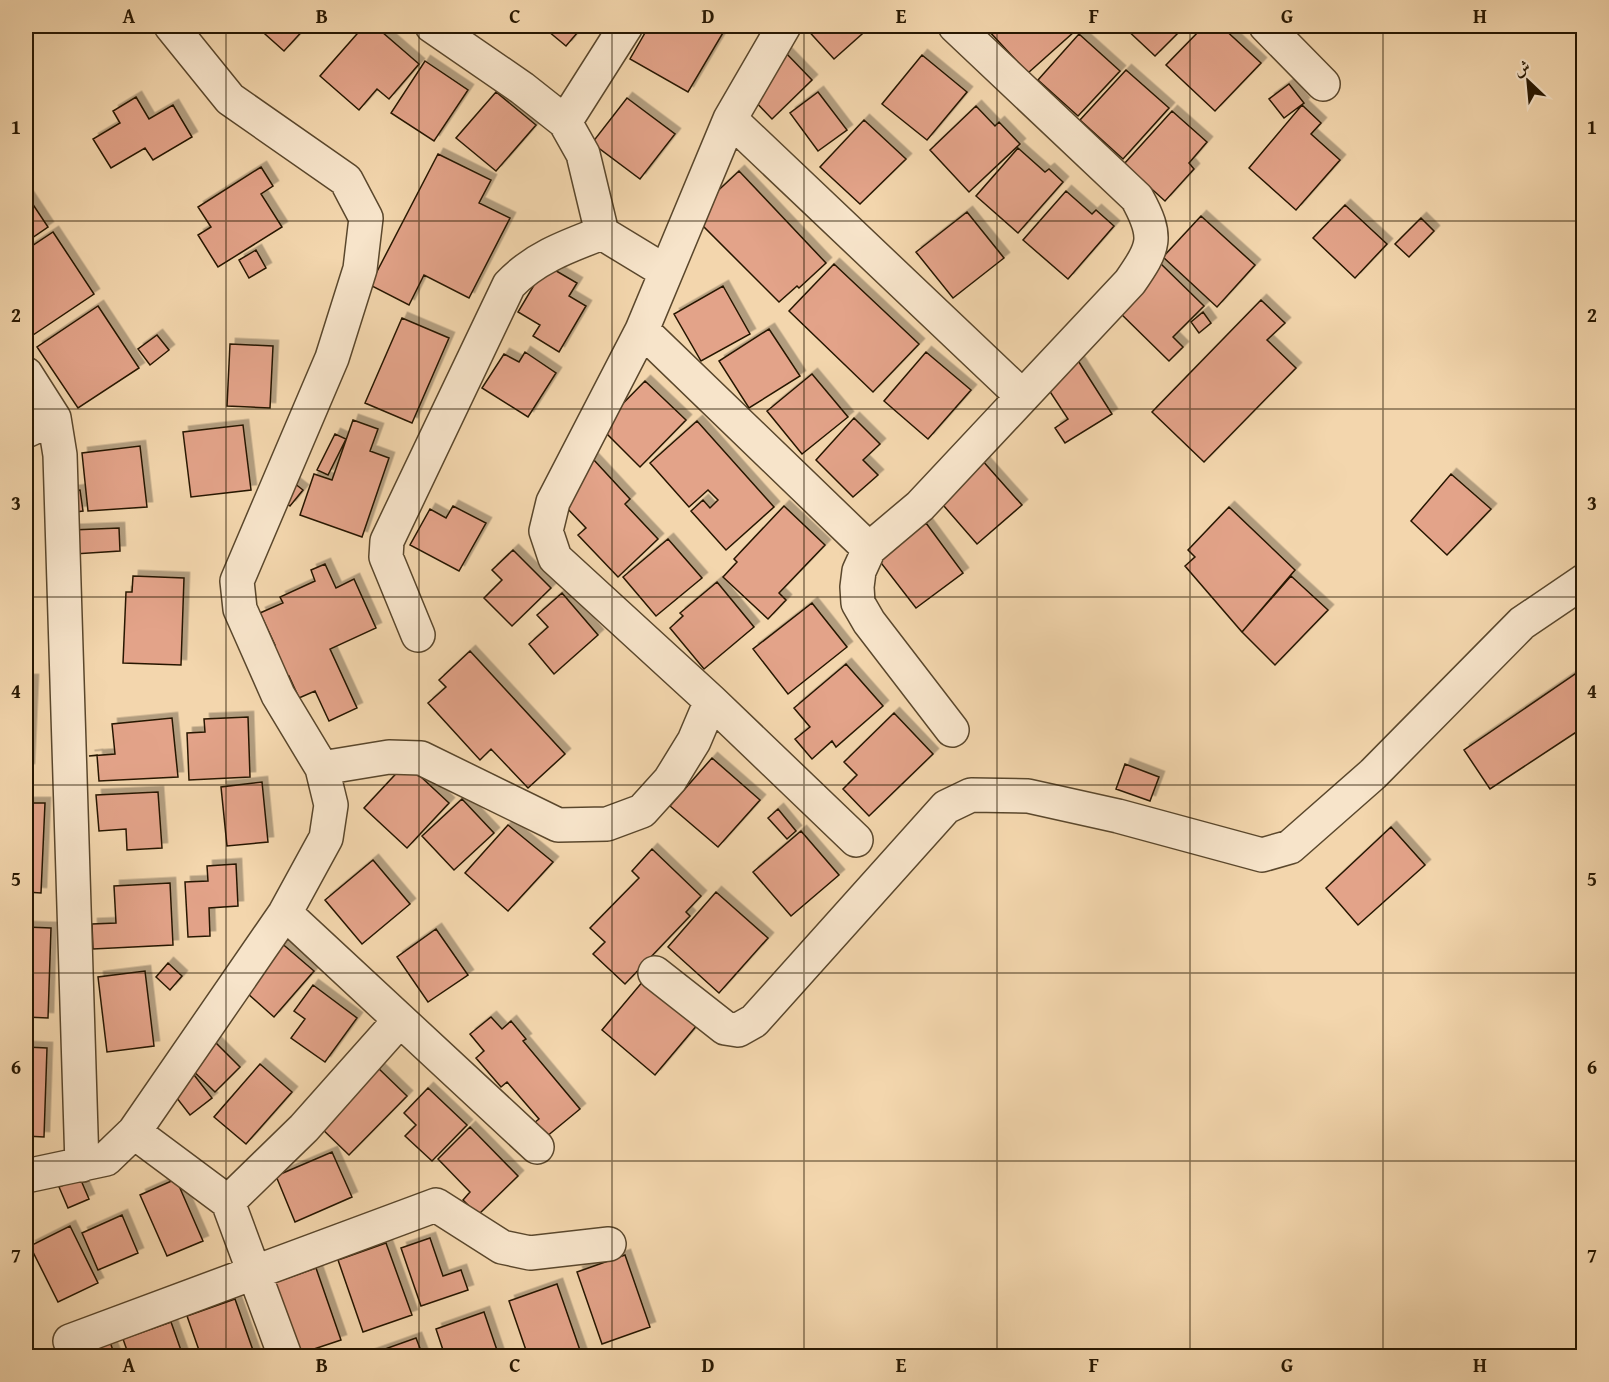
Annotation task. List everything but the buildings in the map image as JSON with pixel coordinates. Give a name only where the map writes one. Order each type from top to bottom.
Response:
[{"type":"street","points":[[26,1176],[106,1159],[134,1132],[285,913],[326,838],[331,805],[322,768],[278,695],[240,609],[237,581],[332,358],[360,269],[366,218],[346,180],[230,99],[171,26]]},
{"type":"street","points":[[432,26],[522,88],[565,122],[583,154],[602,233],[666,272]]},
{"type":"street","points":[[565,122],[626,26]]},
{"type":"street","points":[[784,26],[730,119],[642,330],[553,502],[546,531],[555,558],[711,701],[855,840]]},
{"type":"street","points":[[952,730],[869,622],[858,603],[859,571],[869,549],[920,506],[1131,282],[1151,251],[1151,232],[1137,198],[954,26]]},
{"type":"street","points":[[1266,26],[1323,84]]},
{"type":"street","points":[[730,119],[1022,396]]},
{"type":"street","points":[[418,636],[386,557],[387,541],[509,285],[524,269],[564,247],[602,233]]},
{"type":"street","points":[[642,330],[869,549]]},
{"type":"street","points":[[26,374],[40,424],[60,455],[82,1165]]},
{"type":"street","points":[[655,973],[725,1028],[738,1030],[754,1021],[946,807],[971,795],[1028,796],[1118,816],[1262,855],[1290,847],[1372,774],[1522,622],[1584,581]]},
{"type":"street","points":[[322,768],[388,757],[421,758],[558,825],[607,824],[642,811],[669,780],[694,741],[711,701]]},
{"type":"street","points":[[285,913],[537,1147]]},
{"type":"street","points":[[228,1202],[304,1128],[400,1020]]},
{"type":"street","points":[[134,1132],[228,1202],[252,1273],[285,1356]]},
{"type":"street","points":[[70,1341],[436,1205],[502,1247],[530,1253],[609,1244]]}]
